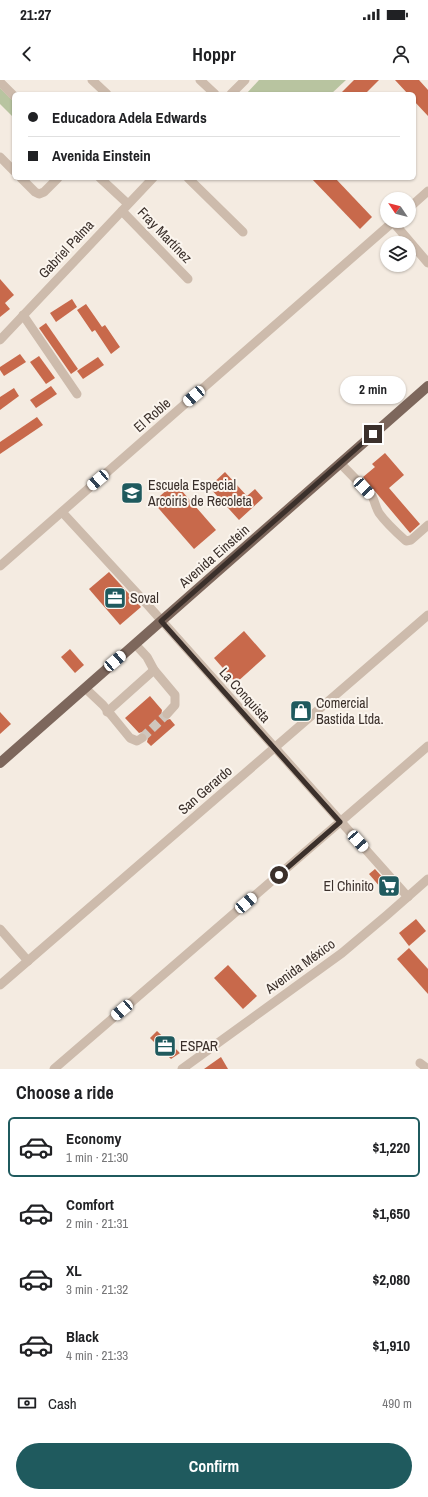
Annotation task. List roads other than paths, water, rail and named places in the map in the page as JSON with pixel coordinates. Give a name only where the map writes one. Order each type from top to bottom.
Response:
[{"type":"main road","name":"Avenida Einstein","points":[[0,763],[428,386]]},
{"type":"street","points":[[92,80],[105,92]]},
{"type":"street","points":[[200,80],[213,92]]},
{"type":"street","points":[[233,92],[245,80]]},
{"type":"street","points":[[0,82],[12,94]]},
{"type":"street","points":[[0,157],[12,169]]},
{"type":"street","points":[[23,180],[39,194],[44,192],[56,180]]},
{"type":"street","name":"Fray Martínez","points":[[102,180],[188,279]]},
{"type":"street","name":"Gabriel Palma","points":[[0,340],[151,180]]},
{"type":"street","points":[[190,180],[243,232]]},
{"type":"street","points":[[416,202],[428,191]]},
{"type":"street","name":"El Roble","points":[[0,566],[386,228]]},
{"type":"street","points":[[398,228],[428,263]]},
{"type":"street","points":[[23,315],[77,394]]},
{"type":"street","points":[[340,463],[372,496],[381,515],[406,540],[411,540],[428,525]]},
{"type":"street","name":"La Conquista","points":[[62,512],[408,897]]},
{"type":"street","name":"San Gerardo","points":[[0,985],[428,615]]},
{"type":"street","points":[[135,644],[147,657],[154,670],[175,695],[175,705],[167,714]]},
{"type":"street","points":[[107,712],[154,670]]},
{"type":"street","points":[[85,688],[103,705],[107,712],[130,738],[137,741],[142,738]]},
{"type":"street","points":[[54,1069],[428,746]]},
{"type":"street","name":"Avenida México","points":[[182,1069],[342,953],[428,879]]},
{"type":"street","points":[[0,929],[28,961]]},
{"type":"street","points":[[420,1063],[428,1069]]},
{"type":"tunnel","points":[[142,738],[167,714]]},
{"type":"place","name":"Escuela Especial Arcoiris de Recoleta","points":[[132,493]]},
{"type":"place","name":"Soval","points":[[115,598]]},
{"type":"place","name":"Comercial Bastida Ltda.","points":[[301,711]]},
{"type":"place","name":"El Chinito","points":[[389,886]]},
{"type":"place","name":"ESPAR","points":[[165,1046]]}]
